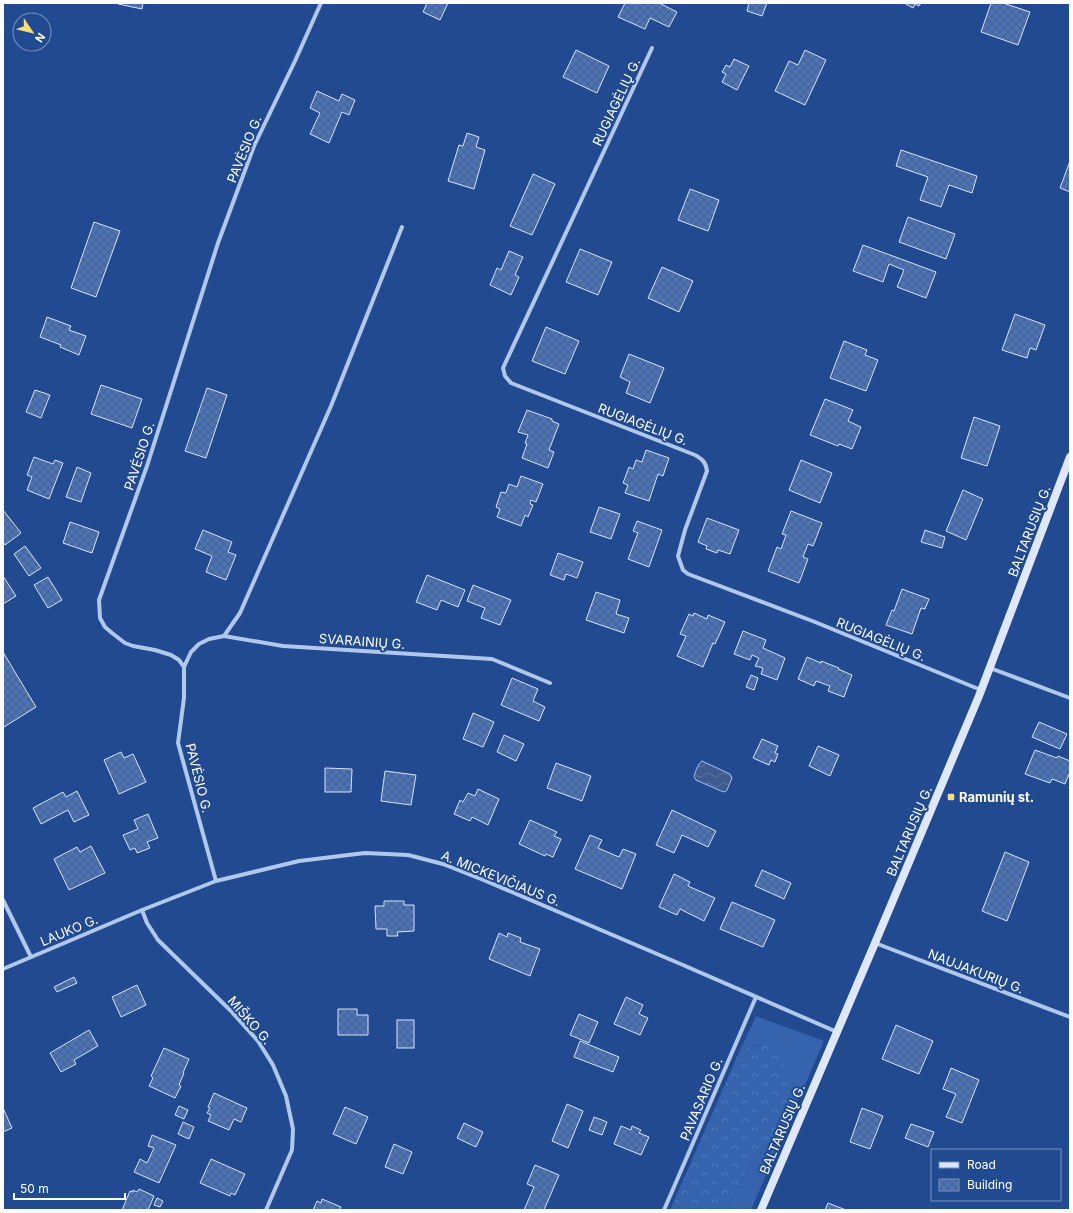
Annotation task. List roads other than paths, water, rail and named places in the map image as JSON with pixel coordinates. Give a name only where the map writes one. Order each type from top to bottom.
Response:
[{"type":"main road","name":"BALTARUSIŲ G.","points":[[761,1210],[981,690],[1070,458]]},
{"type":"street","name":"PAVĖSIO G.","points":[[216,881],[178,743],[184,698],[184,668],[179,660],[171,655],[133,646],[125,643],[112,633],[105,627],[100,618],[99,600],[147,466],[218,243],[254,146],[321,3]]},
{"type":"street","name":"RUGIAGĖLIŲ G.","points":[[652,48],[503,368],[504,376],[510,383],[702,459],[706,464],[707,470],[685,530],[678,556],[683,570],[688,574],[815,622],[981,690]]},
{"type":"street","points":[[224,636],[240,612],[328,413],[402,227]]},
{"type":"street","name":"SVARAINIŲ G.","points":[[184,668],[191,652],[199,644],[209,639],[224,636],[283,646],[492,659],[550,683]]},
{"type":"street","points":[[990,667],[1070,698]]},
{"type":"street","name":"A. MICKEVIČIAUS G.","points":[[142,910],[216,881],[299,861],[365,853],[408,855],[443,864],[486,881],[837,1032]]},
{"type":"street","points":[[3,900],[31,957]]},
{"type":"street","name":"LAUKO G.","points":[[3,969],[142,910]]},
{"type":"street","name":"MIŠKO G.","points":[[142,910],[147,923],[158,940],[231,1011],[258,1041],[273,1065],[286,1096],[293,1129],[292,1150],[266,1210]]},
{"type":"street","name":"NAUJAKURIŲ G.","points":[[875,943],[1070,1017]]},
{"type":"street","name":"PAVASARIO G.","points":[[664,1210],[756,997]]},
{"type":"water","points":[[702,761],[730,774],[732,778],[725,792],[696,780],[694,777],[695,773]]},
{"type":"place","name":"Ramunių st.","points":[[951,797]]}]
